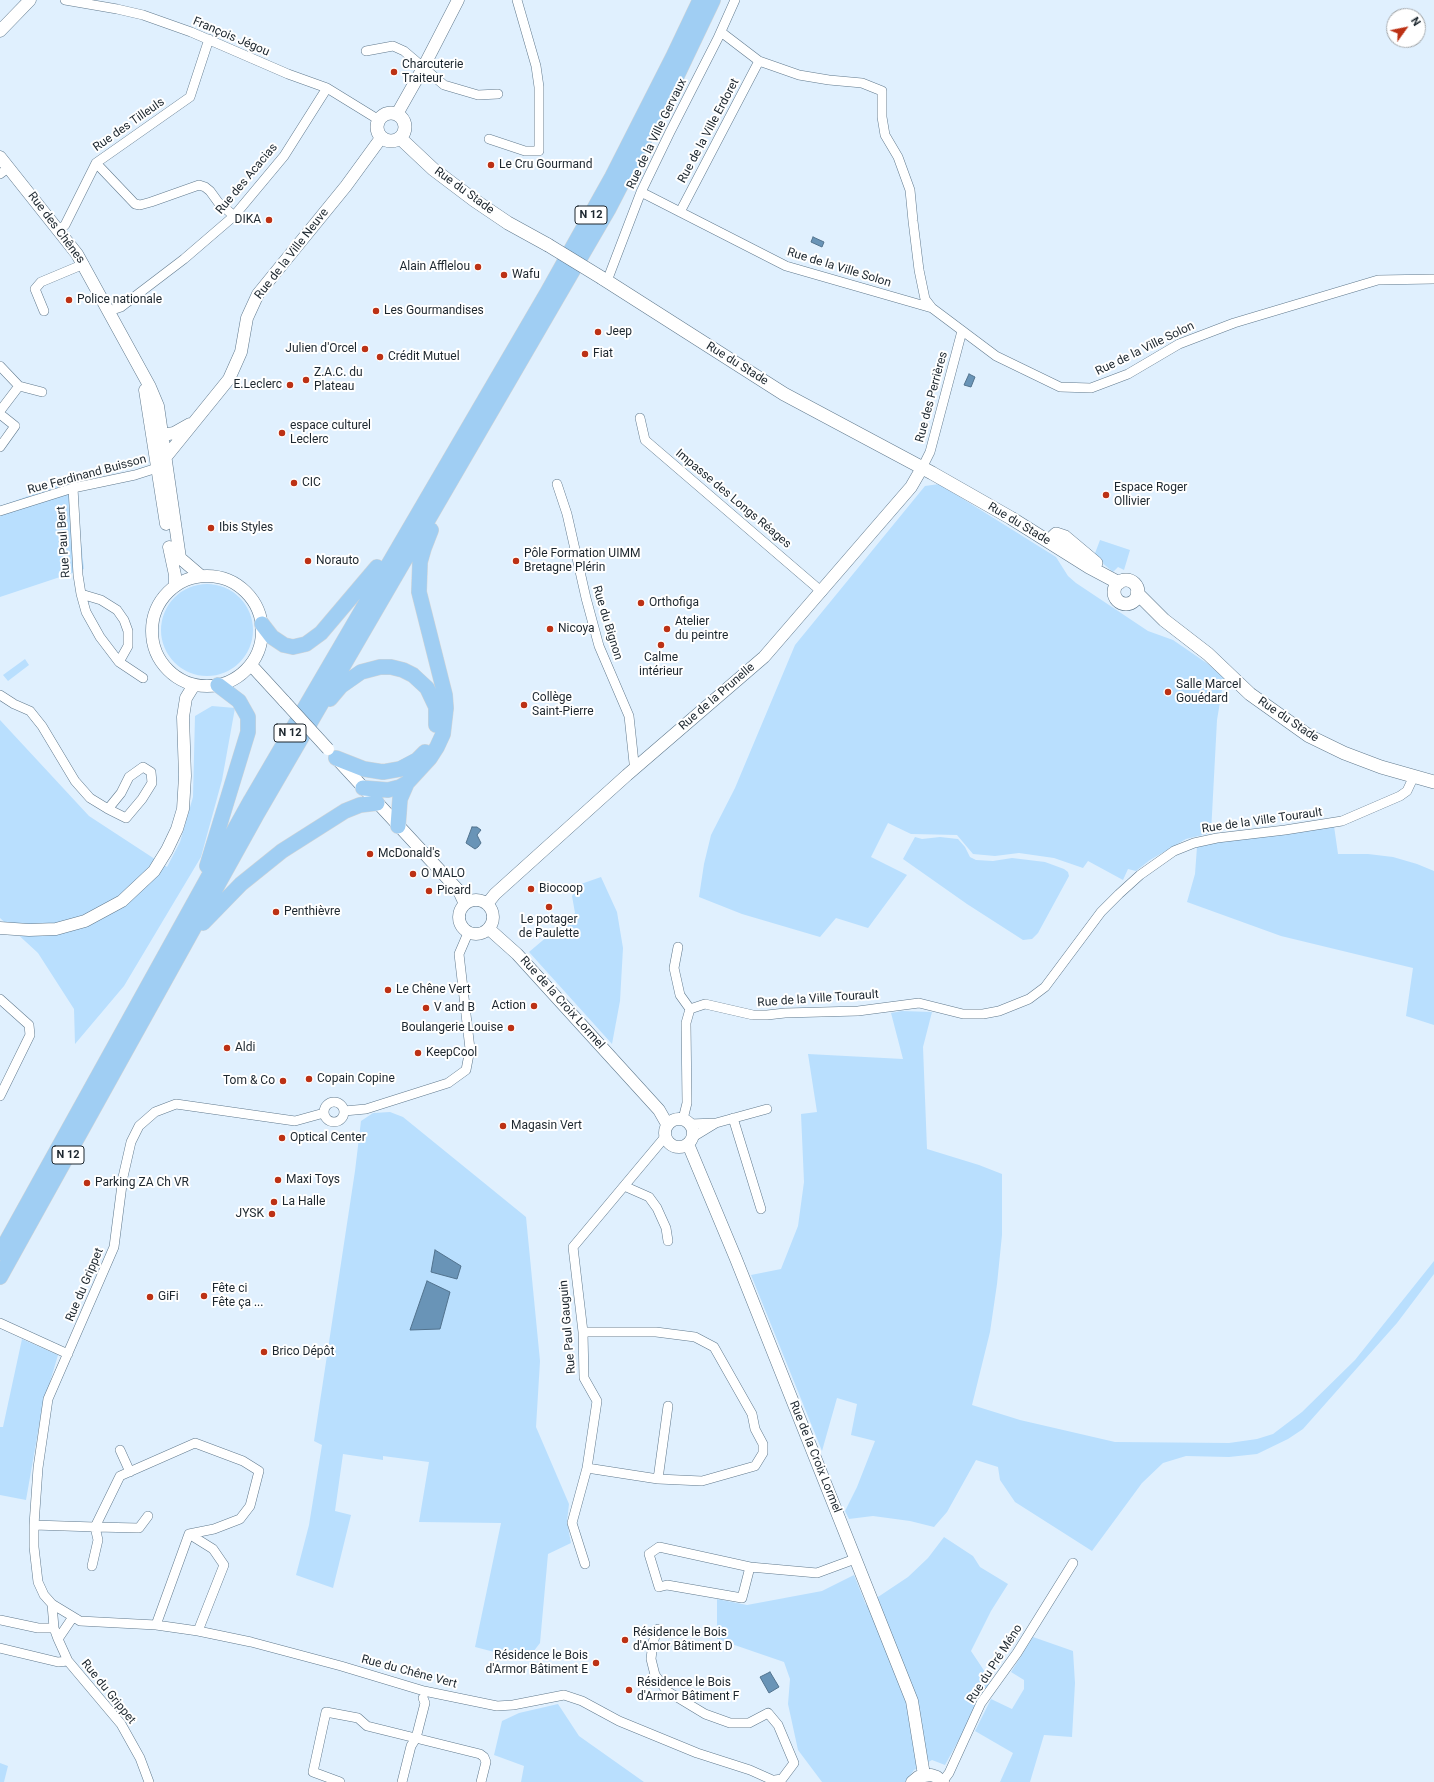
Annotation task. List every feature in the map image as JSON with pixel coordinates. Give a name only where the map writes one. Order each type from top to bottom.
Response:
[{"type":"highway","name":"N 12","points":[[184,933],[255,794],[547,293],[612,177],[673,58],[700,0]]},
{"type":"highway","name":"N 12","points":[[0,1277],[184,933],[456,473],[619,189],[670,91],[712,0]]},
{"type":"highway","points":[[363,788],[388,790],[400,787],[407,783],[430,758],[443,734],[445,723],[445,695],[421,607],[418,577],[424,548],[456,473]]},
{"type":"highway","points":[[262,624],[272,637],[284,645],[293,647],[306,644],[321,633],[387,555],[401,542]]},
{"type":"highway","points":[[316,710],[327,702],[341,686],[352,678],[370,669],[380,667],[391,667],[403,670],[413,675],[427,688],[436,707],[436,731],[425,752],[410,764],[392,771],[373,771],[332,754]]},
{"type":"highway","points":[[184,933],[188,902],[206,869],[212,853],[248,732],[248,717],[239,701],[218,685]]},
{"type":"highway","points":[[398,826],[400,799],[407,783]]},
{"type":"highway","points":[[184,933],[282,851],[345,811],[360,806],[377,803]]},
{"type":"highway","name":"N 12","points":[[0,1253],[151,993]]},
{"type":"main road","points":[[389,113],[397,114],[406,125],[404,134],[400,138],[389,141],[381,138],[377,129],[379,120],[389,113]]},
{"type":"main road","name":"Rue du Stade","points":[[400,138],[433,169],[474,200],[508,223],[548,245],[605,280],[784,394],[922,468],[1011,518],[1052,538],[1116,588]]},
{"type":"main road","points":[[1052,538],[1065,537],[1097,564],[1106,576]]},
{"type":"main road","name":"Rue du Stade","points":[[1089,567],[1106,576],[1116,588],[1115,597],[1120,603],[1124,604],[1134,598],[1136,586],[1130,581],[1126,581],[1116,588]]},
{"type":"main road","name":"Rue du Stade","points":[[1134,598],[1208,654],[1250,694],[1309,736],[1344,754],[1381,767],[1434,782]]},
{"type":"street","points":[[0,31],[30,0]]},
{"type":"street","name":"François Jégou","points":[[65,0],[143,15],[209,39],[288,74],[327,88],[379,120]]},
{"type":"street","points":[[397,114],[423,68],[458,0]]},
{"type":"street","points":[[489,139],[525,151],[539,151],[539,87],[536,66],[517,0]]},
{"type":"street","name":"Rue de la Ville Gervaux","points":[[605,280],[641,192],[721,32],[735,0]]},
{"type":"street","points":[[721,32],[760,61],[799,75],[862,83],[882,91],[882,117],[885,135],[898,157],[910,190],[919,270],[925,299],[932,308]]},
{"type":"street","name":"Rue des Tilleuls","points":[[59,230],[65,225],[96,163],[190,97],[209,39]]},
{"type":"street","points":[[366,51],[393,46],[404,51],[444,85],[478,95],[498,94]]},
{"type":"street","name":"Rue de la Ville Erdoret","points":[[680,212],[760,61]]},
{"type":"street","name":"Rue des Acacias","points":[[109,311],[121,307],[178,264],[234,216],[284,156],[327,88]]},
{"type":"street","name":"Rue de la Ville Neuve","points":[[166,459],[195,420],[229,379],[241,352],[246,318],[258,294],[346,186],[381,138]]},
{"type":"street","name":"Rue des Chênes","points":[[0,157],[4,171],[59,230],[84,264],[150,387],[158,406],[157,468],[175,575],[175,586]]},
{"type":"street","points":[[96,163],[135,204],[140,205],[151,202],[199,185],[210,191],[218,202],[234,216]]},
{"type":"street","name":"Rue de la Ville Solon","points":[[641,192],[786,266],[932,308],[996,356],[1060,387],[1091,388],[1128,374],[1179,344],[1234,323],[1378,280],[1434,279]]},
{"type":"street","points":[[44,311],[35,289],[41,282],[84,264]]},
{"type":"street","name":"Rue des Perrières","points":[[922,468],[930,452],[962,331]]},
{"type":"street","points":[[0,366],[19,386],[42,392]]},
{"type":"street","name":"Rue des Chênes","points":[[139,366],[149,409],[166,459],[173,518],[180,558],[200,576]]},
{"type":"street","points":[[0,411],[19,386]]},
{"type":"street","points":[[0,414],[15,426],[0,447]]},
{"type":"street","name":"Impasse des Longs Réages","points":[[640,418],[645,440],[822,592]]},
{"type":"street","name":"Rue de la Ville Neuve","points":[[158,439],[182,430],[195,420]]},
{"type":"street","points":[[166,459],[157,468],[163,471],[168,510],[173,518]]},
{"type":"street","name":"Rue Ferdinand Buisson","points":[[0,511],[73,488],[135,475],[157,468]]},
{"type":"street","name":"Rue de la Prunelle","points":[[487,904],[498,891],[636,767],[764,656],[822,592],[911,487],[922,468]]},
{"type":"street","name":"Rue du Bignon","points":[[557,484],[567,514],[586,598],[600,646],[629,716],[634,763],[636,767]]},
{"type":"street","name":"Rue Paul Bert","points":[[73,488],[77,560],[81,594],[86,612],[100,637],[119,662],[143,678]]},
{"type":"street","points":[[200,576],[220,577],[240,587],[250,597],[258,610],[262,624],[262,638],[258,652],[251,665],[242,674],[231,681],[218,685],[194,685],[179,679],[167,670],[158,657],[153,643],[152,627],[155,612],[160,602],[175,586],[187,579],[200,576]]},
{"type":"street","name":"Rue Paul Bert","points":[[81,594],[106,603],[117,610],[124,620],[128,631],[128,646],[119,662]]},
{"type":"street","points":[[251,665],[459,891],[465,904]]},
{"type":"street","points":[[0,928],[29,930],[56,929],[90,918],[122,901],[154,871],[167,850],[177,829],[183,809],[185,792],[184,705],[186,698],[194,685]]},
{"type":"street","points":[[0,695],[14,704],[30,711],[42,726],[75,782],[90,798],[108,809],[126,818],[142,799],[152,783],[151,772],[143,767],[129,777],[121,793],[108,809]]},
{"type":"street","name":"Rue de la Ville Tourault","points":[[690,1009],[705,1004],[753,1015],[767,1015],[785,1013],[858,1011],[919,1003],[963,1014],[984,1014],[999,1010],[1029,999],[1045,987],[1106,908],[1140,875],[1174,851],[1194,843],[1217,838],[1285,830],[1342,821],[1400,796],[1407,791],[1414,776]]},
{"type":"street","points":[[344,1111],[366,1109],[448,1083],[466,1070],[470,1049],[459,954],[466,936],[458,919],[459,913],[465,904],[476,900],[487,904],[493,913],[492,924],[489,929],[479,934],[466,936]]},
{"type":"street","name":"Rue de la Croix Lormel","points":[[489,929],[517,954],[659,1110],[667,1124]]},
{"type":"street","points":[[678,947],[674,968],[680,995],[690,1009],[686,1024],[688,1102],[687,1122],[693,1132],[690,1141]]},
{"type":"street","points":[[0,999],[29,1025],[30,1035],[0,1096]]},
{"type":"street","points":[[334,1102],[340,1104],[344,1111],[341,1119],[334,1122],[326,1119],[324,1113],[328,1104],[334,1102]]},
{"type":"street","name":"Rue du Grippet","points":[[149,1782],[140,1758],[121,1724],[68,1661],[54,1628],[52,1604],[44,1595],[38,1582],[34,1547],[34,1525],[38,1468],[48,1400],[114,1247],[128,1156],[131,1142],[139,1126],[156,1112],[176,1104],[295,1122],[324,1113]]},
{"type":"street","points":[[716,1123],[687,1122],[674,1119],[667,1124],[664,1132],[665,1137],[670,1145],[675,1147],[684,1147],[716,1123],[767,1109]]},
{"type":"street","points":[[733,1118],[761,1209]]},
{"type":"street","name":"Rue Paul Gauguin","points":[[585,1564],[572,1523],[587,1468],[597,1401],[584,1378],[582,1332],[573,1247],[665,1137]]},
{"type":"street","name":"Rue de la Croix Lormel","points":[[690,1141],[912,1701],[924,1775]]},
{"type":"street","points":[[624,1186],[649,1196],[658,1208],[666,1228],[668,1241]]},
{"type":"street","points":[[0,1323],[68,1354]]},
{"type":"street","points":[[582,1332],[656,1332],[695,1337],[714,1347],[738,1392],[752,1414],[755,1429],[763,1444],[764,1453],[755,1466],[702,1481],[658,1479],[587,1468]]},
{"type":"street","points":[[658,1479],[668,1406]]},
{"type":"street","points":[[92,1566],[98,1540],[95,1527],[120,1476],[195,1443],[243,1461],[259,1471],[250,1506],[240,1519],[214,1529],[189,1534]]},
{"type":"street","points":[[120,1450],[130,1472]]},
{"type":"street","points":[[34,1525],[139,1528],[148,1516]]},
{"type":"street","points":[[156,1625],[189,1534]]},
{"type":"street","points":[[189,1534],[213,1549],[224,1565],[198,1631]]},
{"type":"street","points":[[750,1567],[742,1598],[667,1585],[659,1587],[649,1554],[659,1547],[750,1567],[817,1573],[855,1558]]},
{"type":"street","name":"Rue du Pré Méno","points":[[947,1780],[981,1703],[1020,1647],[1073,1563]]},
{"type":"street","name":"Rue du Chêne Vert","points":[[52,1604],[80,1621],[156,1625],[198,1631],[251,1642],[341,1666],[424,1694],[497,1706],[513,1705],[564,1695],[582,1700],[619,1722],[697,1753],[750,1770],[776,1781]]},
{"type":"street","points":[[58,1639],[73,1617]]},
{"type":"street","points":[[0,1620],[38,1628],[54,1628]]},
{"type":"street","points":[[658,1629],[653,1642],[650,1659],[654,1675],[667,1691],[705,1714],[730,1723],[749,1723],[768,1713],[778,1726],[794,1763],[782,1779],[776,1781]]},
{"type":"street","points":[[0,1648],[58,1662],[68,1661]]},
{"type":"street","points":[[402,1782],[420,1700],[424,1694]]},
{"type":"street","points":[[340,1782],[313,1772],[326,1712],[358,1718],[368,1726],[412,1740],[480,1754],[484,1757],[486,1762],[481,1782]]},
{"type":"street","points":[[912,1782],[924,1775],[931,1775],[947,1780]]},
{"type":"shaded area","points":[[813,237],[824,242],[822,247],[811,242]]},
{"type":"shaded area","points":[[969,374],[975,377],[971,387],[964,385]]},
{"type":"shaded area","points":[[74,480],[84,569],[0,597],[0,506]]},
{"type":"shaded area","points":[[939,484],[1056,557],[1068,576],[1076,583],[1148,631],[1173,640],[1208,664],[1224,678],[1217,720],[1211,833],[1186,839],[1150,860],[1136,871],[1128,869],[1123,880],[1088,861],[1083,868],[1054,858],[1019,853],[995,856],[973,854],[957,835],[911,834],[888,823],[871,857],[907,875],[868,928],[836,918],[820,937],[742,914],[699,897],[704,864],[711,835],[735,788],[795,645],[925,486]]},
{"type":"shaded area","points":[[1100,540],[1130,550],[1124,570],[1118,567],[1113,572],[1094,556]]},
{"type":"shaded area","points":[[207,584],[225,587],[240,597],[250,612],[253,630],[250,648],[240,663],[225,673],[207,676],[189,673],[174,663],[164,648],[161,630],[164,612],[174,597],[189,587]]},
{"type":"shaded area","points":[[25,659],[29,665],[8,681],[3,675]]},
{"type":"shaded area","points":[[212,706],[235,708],[222,780],[201,857],[124,986],[75,1044],[74,1009],[38,953],[0,918],[0,720],[89,816],[167,867],[180,842],[193,797],[195,716]]},
{"type":"shaded area","points":[[1334,826],[1338,854],[1368,854],[1393,857],[1434,871],[1434,1025],[1406,1016],[1413,968],[1281,936],[1187,902],[1195,874],[1197,847],[1211,843]]},
{"type":"shaded area","points":[[472,827],[477,827],[481,830],[477,835],[481,843],[475,849],[466,843]]},
{"type":"shaded area","points":[[915,837],[922,839],[940,837],[958,839],[965,847],[970,857],[976,860],[993,861],[1012,858],[1045,862],[1064,869],[1068,872],[1069,876],[1038,933],[1032,939],[1023,940],[967,904],[903,859]]},
{"type":"shaded area","points":[[601,877],[617,912],[623,948],[620,1001],[612,1044],[529,952],[575,913],[572,896],[581,884]]},
{"type":"shaded area","points":[[902,1011],[932,1012],[923,1047],[927,1149],[979,1165],[1002,1174],[1002,1235],[997,1284],[990,1332],[972,1405],[1020,1420],[1115,1442],[1229,1443],[1257,1439],[1273,1434],[1302,1412],[1355,1360],[1434,1261],[1434,1274],[1397,1323],[1303,1429],[1288,1439],[1257,1454],[1229,1457],[1186,1456],[1163,1463],[1142,1483],[1092,1551],[1015,1502],[1000,1480],[998,1467],[976,1460],[947,1512],[934,1527],[910,1521],[873,1516],[849,1519],[845,1511],[857,1487],[875,1441],[851,1435],[857,1404],[837,1398],[822,1451],[751,1275],[781,1269],[798,1226],[804,1182],[801,1114],[817,1112],[808,1054],[903,1059],[891,1013]]},
{"type":"shaded area","points":[[390,1112],[403,1117],[526,1217],[540,1361],[536,1427],[569,1504],[567,1522],[571,1543],[548,1554],[540,1643],[530,1656],[510,1656],[475,1647],[501,1523],[419,1522],[429,1462],[383,1456],[383,1460],[343,1454],[335,1511],[351,1515],[333,1588],[296,1575],[309,1525],[322,1445],[314,1441],[355,1171],[361,1121],[373,1113]]},
{"type":"shaded area","points":[[435,1250],[461,1266],[457,1279],[431,1272]]},
{"type":"shaded area","points":[[427,1281],[450,1292],[440,1329],[410,1330]]},
{"type":"shaded area","points":[[22,1339],[58,1355],[42,1409],[26,1500],[0,1495],[0,1427],[3,1427]]},
{"type":"shaded area","points":[[944,1537],[973,1556],[980,1567],[1008,1584],[991,1611],[971,1651],[991,1681],[945,1765],[932,1760],[914,1770],[905,1782],[822,1782],[798,1750],[788,1704],[790,1679],[784,1662],[717,1639],[717,1599],[747,1605],[822,1591],[854,1575],[866,1605],[908,1577],[928,1558]]},
{"type":"shaded area","points":[[1033,1637],[1073,1651],[1075,1683],[1072,1737],[1044,1735],[1030,1782],[1000,1782],[1013,1753],[975,1731],[991,1699],[1012,1709],[1024,1689],[1024,1680],[1011,1672]]},
{"type":"shaded area","points":[[770,1672],[779,1687],[769,1693],[760,1677]]},
{"type":"shaded area","points":[[558,1704],[579,1736],[644,1782],[521,1782],[524,1766],[494,1755],[502,1721],[519,1713]]},
{"type":"shaded area","points":[[0,1763],[8,1766],[4,1782],[0,1782]]},
{"type":"place","name":"Charcuterie Traiteur","points":[[394,72]]},
{"type":"place","name":"Le Cru Gourmand","points":[[491,165]]},
{"type":"place","name":"DIKA","points":[[269,220]]},
{"type":"place","name":"Alain Afflelou","points":[[478,267]]},
{"type":"place","name":"Wafu","points":[[504,275]]},
{"type":"place","name":"Police nationale","points":[[69,300]]},
{"type":"place","name":"Les Gourmandises","points":[[376,311]]},
{"type":"place","name":"Jeep","points":[[598,332]]},
{"type":"place","name":"Julien d'Orcel","points":[[365,349]]},
{"type":"place","name":"Fiat","points":[[585,354]]},
{"type":"place","name":"Crédit Mutuel","points":[[380,357]]},
{"type":"place","name":"Z.A.C. du Plateau","points":[[306,380]]},
{"type":"place","name":"E.Leclerc","points":[[290,385]]},
{"type":"place","name":"espace culturel Leclerc","points":[[282,433]]},
{"type":"place","name":"CIC","points":[[294,483]]},
{"type":"place","name":"Espace Roger Ollivier","points":[[1106,495]]},
{"type":"place","name":"Ibis Styles","points":[[211,528]]},
{"type":"place","name":"Norauto","points":[[308,561]]},
{"type":"place","name":"Pôle Formation UIMM Bretagne Plérin","points":[[516,561]]},
{"type":"place","name":"Orthofiga","points":[[641,603]]},
{"type":"place","name":"Nicoya","points":[[550,629]]},
{"type":"place","name":"Atelier du peintre","points":[[667,629]]},
{"type":"place","name":"Calme intérieur","points":[[661,645]]},
{"type":"place","name":"Salle Marcel Gouédard","points":[[1168,692]]},
{"type":"place","name":"Collège Saint-Pierre","points":[[524,705]]},
{"type":"place","name":"McDonald's","points":[[370,854]]},
{"type":"place","name":"O MALO","points":[[413,874]]},
{"type":"place","name":"Biocoop","points":[[531,889]]},
{"type":"place","name":"Picard","points":[[429,891]]},
{"type":"place","name":"Le potager de Paulette","points":[[549,907]]},
{"type":"place","name":"Penthièvre","points":[[276,912]]},
{"type":"place","name":"Le Chêne Vert","points":[[388,990]]},
{"type":"place","name":"Action","points":[[534,1006]]},
{"type":"place","name":"V and B","points":[[426,1008]]},
{"type":"place","name":"Boulangerie Louise","points":[[511,1028]]},
{"type":"place","name":"Aldi","points":[[227,1048]]},
{"type":"place","name":"KeepCool","points":[[418,1053]]},
{"type":"place","name":"Copain Copine","points":[[309,1079]]},
{"type":"place","name":"Tom & Co","points":[[283,1081]]},
{"type":"place","name":"Magasin Vert","points":[[503,1126]]},
{"type":"place","name":"Optical Center","points":[[282,1138]]},
{"type":"place","name":"Maxi Toys","points":[[278,1180]]},
{"type":"place","name":"Parking ZA Ch VR","points":[[87,1183]]},
{"type":"place","name":"La Halle","points":[[274,1202]]},
{"type":"place","name":"JYSK","points":[[272,1214]]},
{"type":"place","name":"Fête ci Fête ça ...","points":[[204,1296]]},
{"type":"place","name":"GiFi","points":[[150,1297]]},
{"type":"place","name":"Brico Dépôt","points":[[264,1352]]},
{"type":"place","name":"Résidence le Bois d'Amor Bâtiment D","points":[[625,1640]]},
{"type":"place","name":"Résidence le Bois d'Armor Bâtiment E","points":[[596,1663]]},
{"type":"place","name":"Résidence le Bois d'Armor Bâtiment F","points":[[629,1690]]}]
